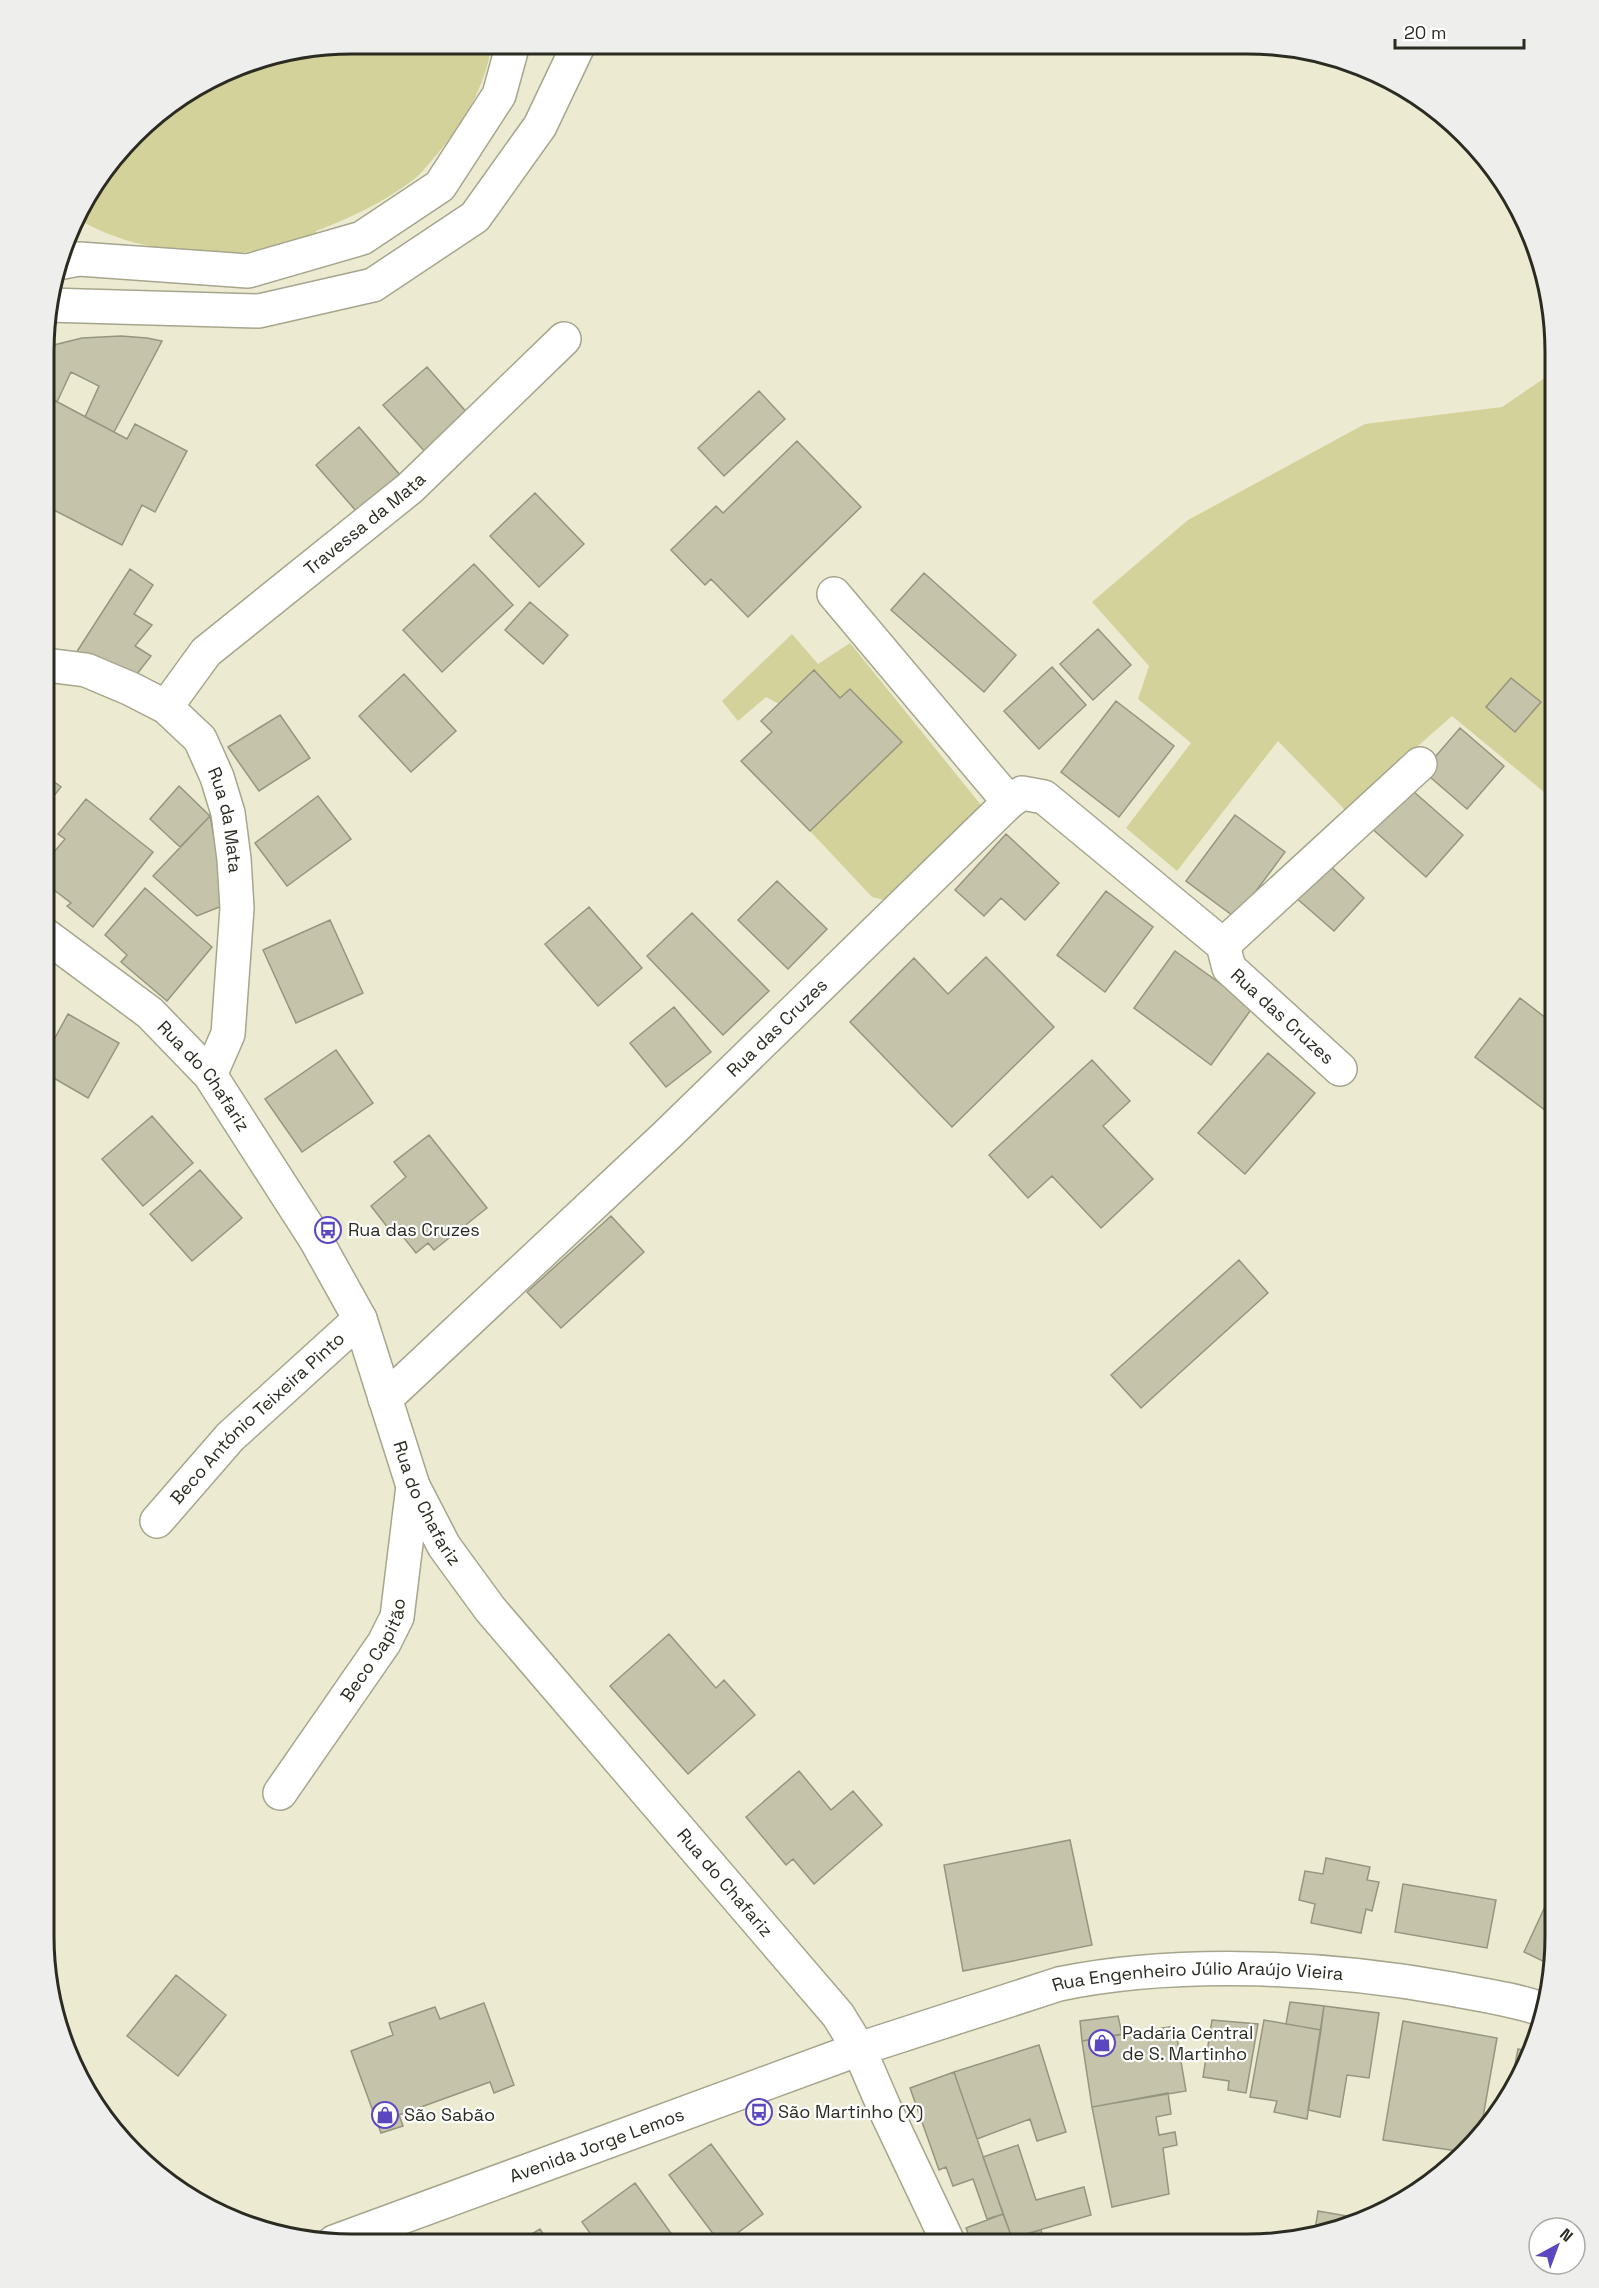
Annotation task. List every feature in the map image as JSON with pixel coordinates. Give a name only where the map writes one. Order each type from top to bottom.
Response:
[{"type":"main road","points":[[70,257],[248,271],[363,238],[440,186],[499,95],[510,54]]},
{"type":"main road","points":[[58,307],[259,311],[373,285],[475,217],[540,126],[574,54]]},
{"type":"main road","name":"Travessa da Mata","points":[[166,708],[206,652],[410,488],[564,339]]},
{"type":"main road","points":[[834,594],[1010,802]]},
{"type":"main road","name":"Rua da Mata","points":[[54,666],[86,670],[131,689],[166,708],[200,739],[217,777],[228,813],[237,908],[228,1034],[210,1075]]},
{"type":"main road","points":[[1223,945],[1420,764]]},
{"type":"main road","name":"Rua das Cruzes","points":[[385,1398],[667,1135],[1010,802],[1022,793],[1044,797],[1223,945],[1229,968],[1340,1069]]},
{"type":"main road","name":"Rua do Chafariz","points":[[54,942],[150,1013],[210,1075],[316,1240],[360,1319],[413,1486],[444,1546],[489,1609],[838,2015],[859,2049],[944,2234]]},
{"type":"main road","name":"Beco António Teixeira Pinto","points":[[157,1521],[230,1437],[360,1319]]},
{"type":"main road","name":"Beco Capitão","points":[[280,1793],[384,1643],[397,1617],[413,1486]]},
{"type":"main road","name":"Rua Engenheiro Júlio Araújo Vieira","points":[[859,2049],[1059,1984],[1087,1978],[1196,1969],[1282,1970],[1402,1980],[1521,2002],[1536,2007]]},
{"type":"main road","name":"Avenida Jorge Lemos","points":[[356,2234],[859,2049]]},
{"type":"shaded area","points":[[352,54],[490,54],[484,76],[471,106],[453,134],[421,173],[379,202],[316,231],[316,239],[257,251],[194,252],[163,249],[104,232],[84,222],[116,171],[141,141],[156,128],[187,104],[220,85],[275,64],[313,57]]},
{"type":"shaded area","points":[[1545,378],[1545,793],[1452,716],[1345,810],[1278,741],[1177,871],[1126,828],[1191,743],[1138,699],[1149,666],[1092,602],[1188,520],[1365,424],[1502,407]]},
{"type":"shaded area","points":[[792,634],[818,664],[850,643],[981,805],[884,900],[872,897],[810,831],[901,741],[850,689],[840,698],[814,670],[779,704],[766,697],[738,721],[722,701]]},
{"type":"building","points":[[121,336],[162,341],[114,432],[85,417],[99,386],[71,372],[57,402],[54,400],[54,345],[82,338]]},
{"type":"building","points":[[427,367],[469,415],[426,453],[383,405]]},
{"type":"building","points":[[759,391],[785,419],[724,476],[698,448]]},
{"type":"building","points":[[54,400],[127,439],[135,424],[187,451],[155,512],[142,505],[122,545],[54,510]]},
{"type":"building","points":[[359,427],[400,475],[357,512],[316,465]]},
{"type":"building","points":[[797,441],[861,507],[748,617],[711,579],[705,585],[671,550],[716,506],[723,513]]},
{"type":"building","points":[[535,493],[584,544],[539,587],[490,536]]},
{"type":"building","points":[[474,564],[513,605],[442,672],[403,630]]},
{"type":"building","points":[[130,569],[153,585],[134,614],[152,625],[135,646],[151,656],[133,679],[76,653]]},
{"type":"building","points":[[924,573],[1016,655],[984,692],[891,610]]},
{"type":"building","points":[[530,602],[568,635],[543,664],[505,630]]},
{"type":"building","points":[[1098,629],[1131,665],[1093,700],[1060,664]]},
{"type":"building","points":[[1052,667],[1086,705],[1039,749],[1004,711]]},
{"type":"building","points":[[814,670],[840,698],[850,689],[902,742],[810,831],[741,761],[772,732],[761,721]]},
{"type":"building","points":[[404,674],[456,731],[411,772],[359,716]]},
{"type":"building","points":[[1511,678],[1541,702],[1515,732],[1486,707]]},
{"type":"building","points":[[1116,701],[1174,746],[1119,817],[1061,772]]},
{"type":"building","points":[[280,715],[310,758],[259,791],[228,747]]},
{"type":"building","points":[[1460,728],[1504,766],[1467,809],[1423,771]]},
{"type":"building","points":[[54,782],[61,787],[54,796]]},
{"type":"building","points":[[1405,784],[1463,835],[1426,877],[1368,825]]},
{"type":"building","points":[[179,786],[210,816],[180,847],[150,819]]},
{"type":"building","points":[[318,796],[351,839],[287,886],[255,843]]},
{"type":"building","points":[[86,799],[153,852],[93,927],[67,906],[71,903],[54,890],[54,852],[65,839],[58,834]]},
{"type":"building","points":[[1235,815],[1285,852],[1236,918],[1186,881]]},
{"type":"building","points":[[210,816],[227,904],[197,916],[153,876]]},
{"type":"building","points":[[1006,834],[1059,883],[1025,920],[1001,898],[984,916],[955,890]]},
{"type":"building","points":[[1326,862],[1364,898],[1334,931],[1295,897]]},
{"type":"building","points":[[777,881],[827,929],[788,969],[738,920]]},
{"type":"building","points":[[145,888],[212,947],[167,1001],[121,962],[127,955],[105,935]]},
{"type":"building","points":[[1106,891],[1153,927],[1105,992],[1057,955]]},
{"type":"building","points":[[589,907],[642,968],[598,1006],[545,944]]},
{"type":"building","points":[[692,913],[769,991],[723,1035],[647,956]]},
{"type":"building","points":[[330,920],[363,993],[296,1023],[263,950]]},
{"type":"building","points":[[1175,951],[1253,1007],[1211,1065],[1134,1008]]},
{"type":"building","points":[[986,957],[1054,1027],[952,1127],[850,1022],[914,958],[948,994]]},
{"type":"building","points":[[1520,998],[1545,1017],[1545,1110],[1475,1057]]},
{"type":"building","points":[[674,1007],[711,1052],[666,1087],[630,1043]]},
{"type":"building","points":[[68,1014],[119,1043],[88,1098],[54,1078],[54,1040]]},
{"type":"building","points":[[336,1050],[373,1103],[302,1152],[265,1099]]},
{"type":"building","points":[[1268,1053],[1315,1093],[1245,1174],[1198,1133]]},
{"type":"building","points":[[1092,1060],[1130,1101],[1103,1126],[1153,1179],[1101,1228],[1052,1176],[1028,1198],[989,1155]]},
{"type":"building","points":[[152,1116],[193,1163],[143,1206],[102,1159]]},
{"type":"building","points":[[429,1135],[487,1208],[434,1250],[428,1243],[416,1253],[397,1229],[392,1233],[371,1206],[406,1177],[394,1162]]},
{"type":"building","points":[[200,1170],[242,1218],[192,1261],[150,1214]]},
{"type":"building","points":[[611,1216],[644,1252],[561,1328],[527,1292]]},
{"type":"building","points":[[1239,1260],[1268,1293],[1141,1408],[1111,1375]]},
{"type":"building","points":[[669,1634],[716,1688],[724,1680],[755,1715],[688,1774],[610,1686]]},
{"type":"building","points":[[799,1771],[831,1810],[853,1791],[882,1825],[814,1884],[793,1859],[786,1865],[746,1817]]},
{"type":"building","points":[[1070,1840],[1092,1945],[963,1971],[944,1865]]},
{"type":"building","points":[[1326,1858],[1370,1867],[1367,1880],[1379,1882],[1372,1911],[1366,1909],[1361,1933],[1311,1923],[1315,1904],[1299,1900],[1305,1871],[1323,1874]]},
{"type":"building","points":[[1403,1884],[1496,1900],[1487,1948],[1395,1932]]},
{"type":"building","points":[[1545,1907],[1543,1961],[1524,1952]]},
{"type":"building","points":[[176,1975],[226,2015],[178,2076],[127,2036]]},
{"type":"building","points":[[1290,2002],[1324,2006],[1321,2030],[1286,2024]]},
{"type":"building","points":[[484,2003],[514,2085],[494,2093],[490,2082],[399,2115],[403,2126],[381,2133],[351,2051],[393,2035],[389,2023],[435,2007],[440,2019]]},
{"type":"building","points":[[1324,2006],[1379,2013],[1369,2078],[1347,2075],[1340,2117],[1308,2110]]},
{"type":"building","points":[[1118,2016],[1122,2034],[1082,2041],[1080,2021]]},
{"type":"building","points":[[1212,2020],[1258,2024],[1246,2093],[1228,2090],[1229,2081],[1203,2077]]},
{"type":"building","points":[[1264,2020],[1321,2030],[1307,2119],[1274,2112],[1277,2101],[1250,2097]]},
{"type":"building","points":[[1403,2021],[1497,2038],[1483,2117],[1458,2147],[1454,2151],[1383,2140]]},
{"type":"building","points":[[1175,2026],[1186,2091],[1092,2107],[1082,2041]]},
{"type":"building","points":[[1039,2045],[1066,2132],[1037,2141],[1030,2119],[977,2139],[954,2072]]},
{"type":"building","points":[[1518,2049],[1522,2050],[1522,2050],[1515,2067]]},
{"type":"building","points":[[954,2072],[1003,2214],[987,2219],[973,2179],[953,2186],[946,2167],[939,2170],[910,2088]]},
{"type":"building","points":[[1168,2093],[1171,2114],[1156,2117],[1159,2135],[1175,2132],[1177,2145],[1163,2148],[1169,2194],[1112,2207],[1092,2107]]},
{"type":"building","points":[[711,2144],[763,2214],[736,2234],[713,2234],[669,2175]]},
{"type":"building","points":[[1018,2145],[1036,2200],[1084,2187],[1091,2215],[1026,2234],[1011,2234],[983,2157]]},
{"type":"building","points":[[635,2183],[672,2234],[591,2234],[582,2222]]},
{"type":"building","points":[[1318,2211],[1348,2216],[1324,2224],[1316,2226]]},
{"type":"building","points":[[1003,2214],[1010,2234],[968,2234],[966,2228]]},
{"type":"building","points":[[540,2229],[543,2234],[532,2234]]},
{"type":"building","points":[[1041,2230],[1042,2234],[1026,2234]]},
{"type":"place","name":"Rua das Cruzes","points":[[328,1230]]},
{"type":"place","name":"Padaria Central de S. Martinho","points":[[1102,2043]]},
{"type":"place","name":"São Martinho (X)","points":[[759,2112]]},
{"type":"place","name":"São Sabão","points":[[385,2115]]}]
